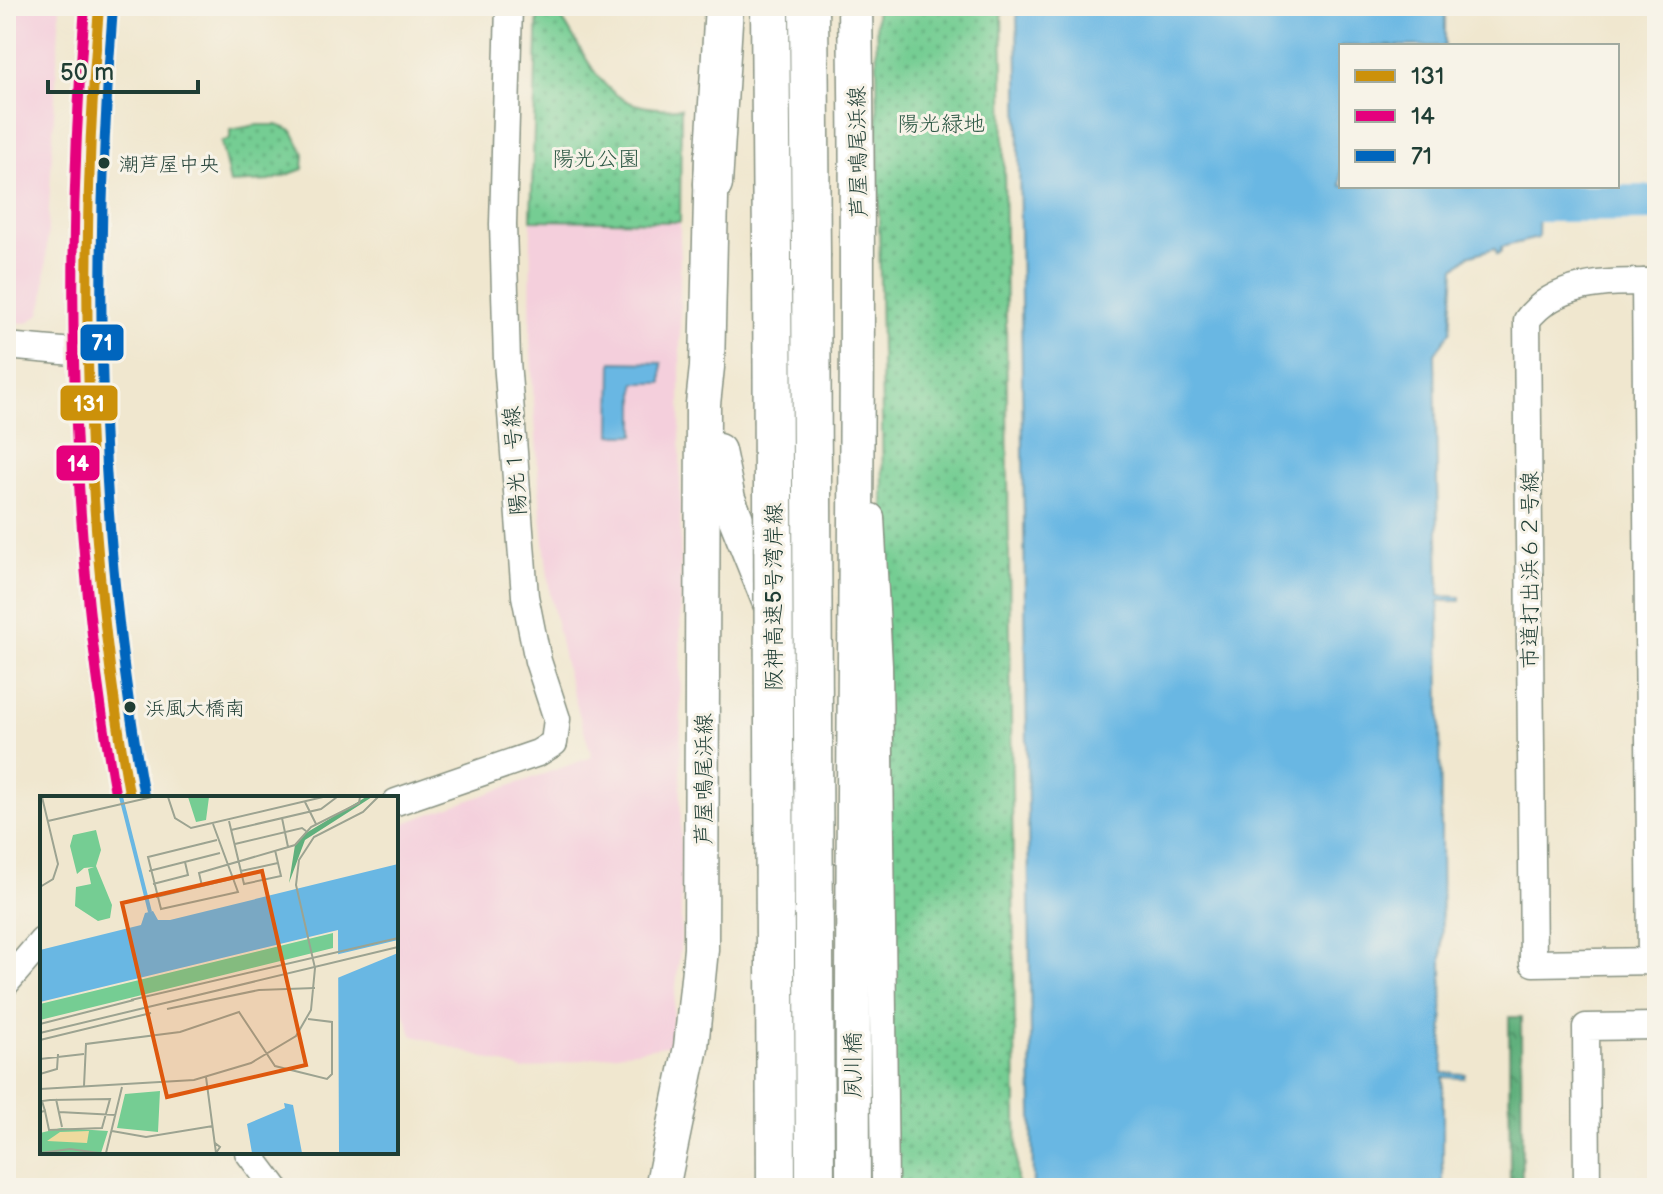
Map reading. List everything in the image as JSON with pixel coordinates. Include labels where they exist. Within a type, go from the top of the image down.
[{"type":"highway","points":[[713,184],[724,6]]},
{"type":"highway","name":"阪神高速5号湾岸線","points":[[770,6],[776,1188]]},
{"type":"highway","name":"阪神高速5号湾岸線","points":[[809,6],[815,1188]]},
{"type":"highway","points":[[766,1188],[766,1074],[774,980]]},
{"type":"main road","name":"芦屋鳴尾浜線","points":[[662,1188],[691,1047],[701,949],[703,404],[713,184],[710,6]]},
{"type":"main road","name":"芦屋鳴尾浜線","points":[[852,941],[860,298],[855,6]]},
{"type":"main road","name":"芦屋鳴尾浜線","points":[[707,367],[715,437],[728,499],[841,779],[852,826]]},
{"type":"main road","name":"夙川橋","points":[[852,941],[853,1188]]},
{"type":"street","points":[[99,6],[87,144],[85,353],[100,578],[121,751],[130,796]]},
{"type":"street","name":"陽光１号線","points":[[398,801],[538,753],[554,743],[557,719],[538,661],[525,596],[507,361],[503,224],[509,6]]},
{"type":"street","name":"市道打出浜６２号線","points":[[1651,282],[1594,282],[1540,302],[1527,320],[1533,963],[1654,961]]},
{"type":"street","points":[[1651,282],[1654,961]]},
{"type":"street","points":[[860,298],[879,666],[885,1188]]},
{"type":"street","points":[[6,346],[85,353]]},
{"type":"street","points":[[6,983],[40,943]]},
{"type":"street","points":[[1587,1188],[1586,1027],[1657,1026]]},
{"type":"street","points":[[250,1154],[275,1188]]},
{"type":"shaded area","points":[[6,6],[60,6],[44,299],[40,314],[27,323],[6,322]]},
{"type":"shaded area","points":[[531,220],[680,222],[681,938],[670,1045],[523,1070],[412,1035],[398,994],[398,825],[592,757],[567,673],[550,594],[541,516],[530,339]]},
{"type":"green space","name":"陽光公園","points":[[538,6],[553,9],[595,72],[616,94],[642,106],[681,108],[680,222],[531,220]]},
{"type":"green space","name":"陽光緑地","points":[[876,6],[1002,6],[1017,1188],[893,1188]]},
{"type":"green space","points":[[277,125],[293,131],[304,154],[303,169],[270,181],[230,183],[221,142],[230,139],[230,130]]},
{"type":"green space","points":[[1509,1017],[1521,1017],[1522,1188],[1510,1188]]},
{"type":"water","points":[[1017,6],[1445,6],[1445,44],[1339,44],[1339,188],[1539,188],[1538,238],[1501,247],[1501,252],[1497,254],[1495,248],[1468,256],[1455,268],[1451,331],[1435,353],[1439,596],[1460,597],[1460,601],[1439,601],[1443,1073],[1465,1074],[1464,1078],[1443,1077],[1443,1188],[1033,1188]]},
{"type":"water","points":[[612,362],[662,363],[662,383],[635,383],[635,435],[611,435]]},
{"type":"waterway","points":[[1539,204],[1657,203]]},
{"type":"transit line","name":"14","points":[[85,6],[74,204],[75,403],[88,601],[116,796]]},
{"type":"transit line","name":"131","points":[[99,6],[88,204],[89,403],[102,601],[130,796]]},
{"type":"transit line","name":"71","points":[[113,7],[102,205],[103,402],[116,600],[144,796]]},
{"type":"place","name":"潮芦屋中央","points":[[104,163]]},
{"type":"place","name":"浜風大橋南","points":[[130,707]]}]
